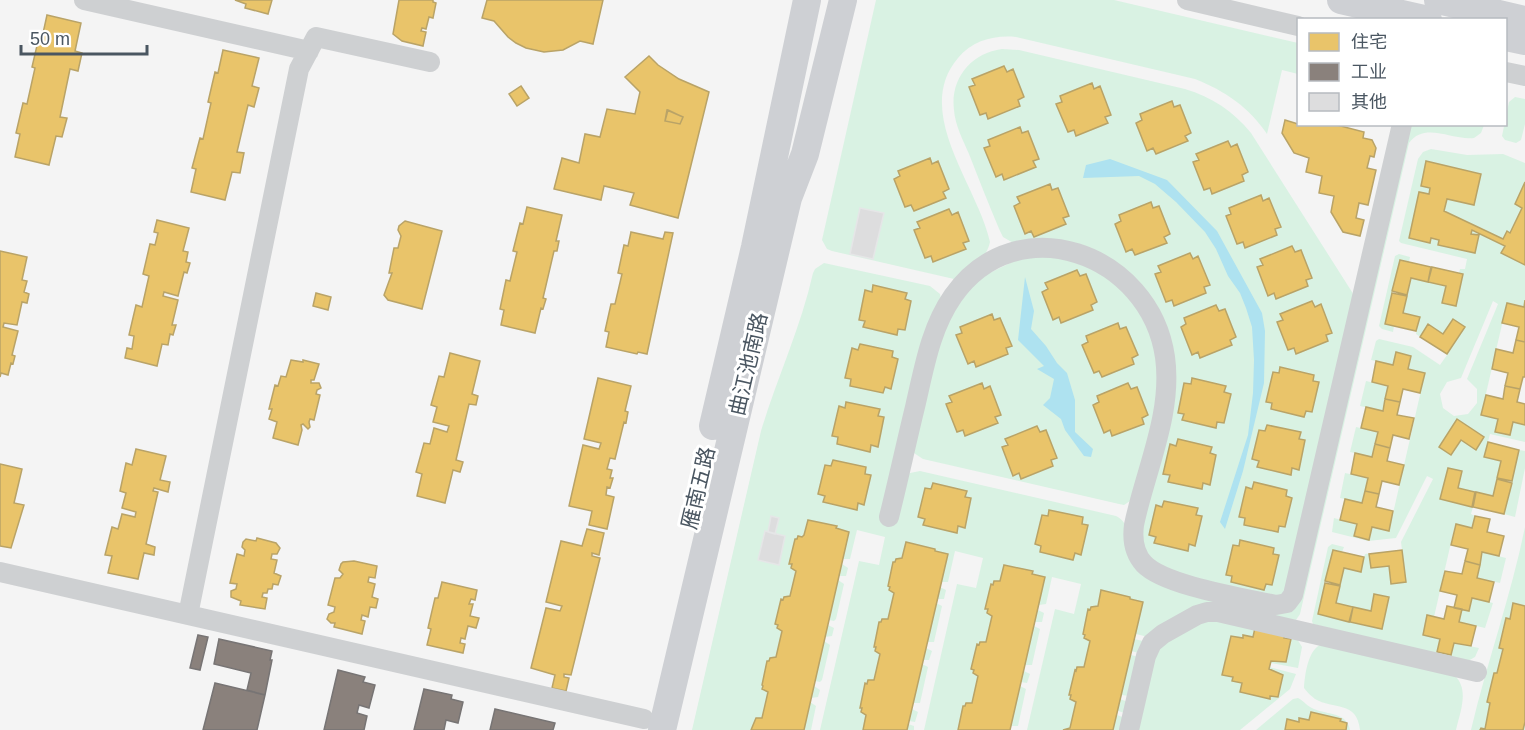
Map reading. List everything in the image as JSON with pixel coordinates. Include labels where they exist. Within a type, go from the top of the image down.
[{"type":"main road","name":"雁南五路","points":[[649,726],[807,0]]},
{"type":"main road","name":"曲江池南路","points":[[649,726],[788,198],[805,153],[843,0]]},
{"type":"main road","points":[[1438,0],[1525,20]]},
{"type":"main road","points":[[1353,8],[1416,18]]},
{"type":"main road","points":[[1507,37],[1525,41]]},
{"type":"street","points":[[84,0],[309,51]]},
{"type":"street","points":[[1187,0],[1297,26]]},
{"type":"street","points":[[188,615],[299,69],[316,38],[430,62]]},
{"type":"street","points":[[1507,72],[1525,76]]},
{"type":"street","points":[[889,517],[929,347],[940,318],[953,296],[976,271],[1003,256],[1033,248],[1067,250],[1099,261],[1126,281],[1146,305],[1161,339],[1165,358],[1166,389],[1160,423],[1134,525],[1133,543],[1138,557],[1151,570],[1174,581],[1276,605],[1287,603],[1293,595],[1402,126]]},
{"type":"street","points":[[0,572],[649,726]]},
{"type":"street","points":[[1129,730],[1146,656],[1152,643],[1163,634],[1208,612],[1218,612],[1477,672]]},
{"type":"green space","points":[[876,0],[1114,0],[1297,43],[1297,74],[1282,70],[1267,134],[1236,101],[1195,79],[1016,37],[992,38],[977,43],[958,58],[946,79],[942,102],[945,125],[952,149],[983,220],[990,242],[985,254],[966,274],[954,279],[832,251],[827,249],[822,240]]},
{"type":"green space","points":[[1002,49],[1019,50],[1185,89],[1221,106],[1251,133],[1352,292],[1354,297],[1284,598],[1190,579],[1156,566],[1139,539],[1171,399],[1133,279],[1015,244],[1003,237],[1000,231],[958,127],[954,99],[955,88],[965,69],[981,56]]},
{"type":"green space","points":[[1515,97],[1525,99],[1525,124],[1521,140],[1516,143],[1505,140],[1502,136],[1504,126],[1507,126],[1509,102]]},
{"type":"green space","points":[[1408,126],[1484,126],[1481,133],[1474,138],[1423,133],[1409,143],[1300,614],[1296,620],[1216,605],[1148,637],[1136,634],[1134,639],[1143,641],[1139,653],[1131,651],[1131,655],[1139,657],[1129,696],[1122,695],[1120,699],[1128,702],[1125,713],[1118,711],[1117,715],[1125,718],[1123,730],[1027,730],[1055,609],[1074,614],[1081,584],[1052,577],[1046,604],[1039,605],[1038,610],[1044,613],[1042,622],[1035,622],[1034,626],[1040,629],[1032,665],[1025,665],[1024,671],[1030,674],[1027,683],[1021,682],[1020,686],[1026,689],[1018,726],[1011,726],[1010,730],[924,730],[957,584],[976,588],[983,558],[955,551],[948,582],[941,582],[940,587],[946,590],[944,599],[937,599],[936,603],[942,606],[934,642],[927,642],[926,648],[932,651],[929,660],[923,660],[922,664],[928,667],[920,703],[913,703],[912,709],[918,712],[915,722],[909,721],[908,724],[914,726],[914,730],[820,730],[859,561],[879,565],[885,537],[857,530],[850,559],[843,559],[842,564],[848,568],[846,576],[839,576],[838,580],[844,584],[836,619],[829,620],[828,625],[834,628],[832,636],[825,637],[824,641],[830,645],[822,680],[815,681],[814,686],[820,690],[818,697],[811,698],[810,702],[816,706],[811,730],[692,730],[761,431],[802,313],[813,273],[824,263],[930,286],[940,294],[941,300],[906,476],[920,471],[1116,516],[1121,519],[1127,529],[1133,560],[1283,611]]},
{"type":"green space","points":[[1431,149],[1467,155],[1503,154],[1525,163],[1524,307],[1507,303],[1481,415],[1498,419],[1496,432],[1510,435],[1513,422],[1525,425],[1525,442],[1490,434],[1484,457],[1501,461],[1493,496],[1458,488],[1462,471],[1448,468],[1441,499],[1473,507],[1471,514],[1475,516],[1472,528],[1455,525],[1434,617],[1427,615],[1423,635],[1440,639],[1437,652],[1451,655],[1454,643],[1479,648],[1475,657],[1466,662],[1313,624],[1312,621],[1328,547],[1332,544],[1344,547],[1342,552],[1333,550],[1318,614],[1382,629],[1389,597],[1375,594],[1371,611],[1336,603],[1344,568],[1360,572],[1365,554],[1402,550],[1401,542],[1433,479],[1427,476],[1396,538],[1368,541],[1332,532],[1334,518],[1357,524],[1354,536],[1368,540],[1372,527],[1389,531],[1425,373],[1408,369],[1410,356],[1396,353],[1393,365],[1371,360],[1376,341],[1379,339],[1413,347],[1440,365],[1447,355],[1416,334],[1419,317],[1403,313],[1411,278],[1446,286],[1442,302],[1456,306],[1463,275],[1459,273],[1460,269],[1465,269],[1467,259],[1399,241],[1418,159],[1423,152]],"holes":[[[1493,301],[1498,304],[1467,379],[1477,389],[1477,403],[1468,414],[1454,416],[1443,408],[1440,394],[1447,382],[1461,378]],[[1457,419],[1484,437],[1476,450],[1461,440],[1451,455],[1439,447]],[[1402,550],[1406,582],[1391,584],[1389,566],[1371,568],[1370,554]]]},
{"type":"green space","points":[[1399,254],[1410,257],[1409,262],[1400,260],[1385,324],[1394,326],[1393,332],[1379,326],[1395,256]]},
{"type":"green space","points":[[1027,255],[1077,258],[1130,294],[1157,347],[1158,403],[1133,499],[1124,505],[923,459],[914,453],[912,448],[943,327],[977,279]]},
{"type":"green space","points":[[1366,381],[1388,386],[1383,411],[1360,406]]},
{"type":"green space","points":[[1356,427],[1378,432],[1372,457],[1350,452]]},
{"type":"green space","points":[[1519,450],[1525,451],[1525,468],[1515,517],[1504,514]]},
{"type":"green space","points":[[1345,473],[1368,478],[1362,503],[1340,498]]},
{"type":"green space","points":[[1525,527],[1525,730],[1471,730],[1513,578]]},
{"type":"green space","points":[[1482,552],[1506,558],[1500,583],[1477,578]]},
{"type":"green space","points":[[1472,598],[1493,603],[1485,628],[1459,622],[1462,609],[1469,611]]},
{"type":"green space","points":[[1204,619],[1296,637],[1302,647],[1298,668],[1271,663],[1269,667],[1296,674],[1290,689],[1240,730],[1136,730],[1157,647]]},
{"type":"green space","points":[[1322,644],[1454,675],[1462,687],[1463,694],[1456,730],[1360,730],[1358,721],[1349,710],[1315,699],[1304,688],[1310,656]]},
{"type":"green space","points":[[1298,698],[1312,708],[1341,717],[1350,730],[1256,730],[1293,699]]},
{"type":"water","points":[[1110,159],[1167,180],[1217,231],[1262,313],[1265,331],[1264,383],[1243,471],[1225,529],[1220,522],[1248,435],[1253,393],[1252,327],[1240,293],[1228,276],[1216,249],[1205,232],[1176,202],[1155,184],[1139,176],[1083,178],[1086,165]]},
{"type":"water","points":[[1025,277],[1034,311],[1031,329],[1067,373],[1075,400],[1075,432],[1093,449],[1091,457],[1084,456],[1065,430],[1061,419],[1043,405],[1050,398],[1054,379],[1037,369],[1044,366],[1018,340]]},
{"type":"building: 住宅","points":[[235,0],[272,0],[268,14],[245,8],[246,4]]},
{"type":"building: 住宅","points":[[399,0],[433,0],[436,3],[433,18],[429,17],[426,29],[422,28],[421,31],[426,32],[423,46],[402,41],[393,34]]},
{"type":"building: 住宅","points":[[487,0],[603,0],[593,44],[580,41],[563,50],[544,52],[516,43],[494,21],[482,18]]},
{"type":"building: 住宅","points":[[47,15],[81,23],[75,51],[82,53],[78,71],[70,69],[60,117],[67,118],[62,137],[56,136],[49,165],[15,157],[20,134],[16,133],[23,103],[27,104],[35,68],[32,67]]},
{"type":"building: 住宅","points":[[223,50],[259,58],[252,86],[259,88],[254,107],[248,105],[237,152],[244,153],[240,173],[232,172],[225,200],[191,192],[196,169],[192,168],[200,138],[203,139],[211,103],[208,102]]},
{"type":"building: 住宅","points":[[649,56],[679,79],[709,92],[678,218],[630,205],[634,193],[604,186],[601,200],[554,189],[562,158],[579,163],[585,134],[600,137],[607,109],[635,114],[640,92],[625,77]],"holes":[[[667,110],[683,117],[680,124],[665,121]]]},
{"type":"building: 住宅","points":[[1004,66],[1007,72],[1013,69],[1024,97],[1018,100],[1020,106],[988,119],[986,113],[980,115],[969,87],[975,85],[972,79]]},
{"type":"building: 住宅","points":[[1092,83],[1094,89],[1100,86],[1111,115],[1105,117],[1108,123],[1076,136],[1074,130],[1068,132],[1056,104],[1062,102],[1060,96]]},
{"type":"building: 住宅","points":[[521,86],[529,98],[517,106],[509,94]]},
{"type":"building: 住宅","points":[[1172,101],[1174,107],[1180,105],[1191,133],[1185,136],[1188,141],[1156,154],[1153,148],[1147,151],[1136,123],[1142,120],[1140,114]]},
{"type":"building: 住宅","points":[[668,110],[683,117],[680,124],[665,121]]},
{"type":"building: 住宅","points":[[1285,120],[1297,124],[1297,126],[1341,126],[1364,132],[1363,138],[1372,140],[1376,148],[1374,157],[1370,156],[1367,168],[1376,170],[1368,205],[1359,203],[1356,218],[1364,220],[1360,236],[1343,232],[1331,212],[1334,196],[1319,193],[1322,176],[1306,172],[1309,158],[1294,153],[1282,133]]},
{"type":"building: 住宅","points":[[1020,127],[1022,133],[1028,131],[1039,159],[1033,161],[1036,167],[1004,180],[1002,174],[996,177],[984,148],[990,146],[988,140]]},
{"type":"building: 住宅","points":[[1228,141],[1231,147],[1237,144],[1248,172],[1242,175],[1244,181],[1212,194],[1210,188],[1204,190],[1193,162],[1199,160],[1196,154]]},
{"type":"building: 住宅","points":[[930,158],[932,164],[938,161],[949,189],[943,192],[946,198],[914,211],[911,205],[905,207],[894,179],[900,176],[898,171]]},
{"type":"building: 住宅","points":[[1426,161],[1481,174],[1474,205],[1447,199],[1444,211],[1503,239],[1507,231],[1510,233],[1522,208],[1515,204],[1525,182],[1525,265],[1501,253],[1505,246],[1472,230],[1471,234],[1479,235],[1475,253],[1438,245],[1439,240],[1431,238],[1430,243],[1409,238],[1419,192],[1429,194],[1430,188],[1421,186]]},
{"type":"building: 住宅","points":[[1050,184],[1052,190],[1058,188],[1069,216],[1063,218],[1066,224],[1034,237],[1031,231],[1025,234],[1014,206],[1020,203],[1017,197]]},
{"type":"building: 住宅","points":[[1261,195],[1263,201],[1269,198],[1281,227],[1275,229],[1277,235],[1245,248],[1243,242],[1237,244],[1226,216],[1231,214],[1229,208]]},
{"type":"building: 住宅","points":[[1151,202],[1153,208],[1159,206],[1170,234],[1164,237],[1167,243],[1135,255],[1132,249],[1126,252],[1115,224],[1121,221],[1119,215]]},
{"type":"building: 住宅","points":[[527,207],[562,215],[556,241],[559,241],[557,251],[554,251],[543,298],[546,299],[543,309],[541,308],[535,333],[501,325],[504,310],[500,309],[506,280],[510,281],[517,252],[513,251],[520,223],[523,224]]},
{"type":"building: 住宅","points":[[949,209],[952,215],[958,212],[969,241],[963,243],[966,249],[933,262],[931,256],[925,258],[914,230],[920,228],[917,222]]},
{"type":"building: 住宅","points":[[157,220],[189,228],[183,251],[188,252],[186,262],[190,263],[187,273],[184,272],[178,296],[164,292],[163,296],[178,300],[172,325],[176,325],[173,335],[170,334],[168,345],[162,344],[157,366],[125,358],[127,348],[132,349],[134,336],[129,335],[136,305],[142,307],[149,276],[143,274],[150,244],[155,245],[158,233],[154,232]]},
{"type":"building: 住宅","points":[[405,221],[442,231],[422,309],[388,300],[384,295],[392,273],[389,273],[394,248],[398,248],[401,236],[399,226]]},
{"type":"building: 住宅","points":[[631,232],[663,239],[665,232],[673,233],[647,354],[606,347],[609,332],[605,331],[611,304],[615,304],[622,274],[618,273],[624,245],[628,246]]},
{"type":"building: 住宅","points":[[1292,246],[1295,252],[1301,250],[1312,278],[1306,280],[1308,286],[1276,299],[1274,293],[1268,296],[1257,267],[1263,265],[1260,259]]},
{"type":"building: 住宅","points":[[0,251],[27,257],[22,280],[27,281],[24,292],[29,294],[27,303],[22,302],[17,325],[4,323],[3,327],[18,331],[12,355],[15,356],[13,364],[11,363],[8,375],[1,373],[0,377]]},
{"type":"building: 住宅","points":[[1190,253],[1193,259],[1198,256],[1210,285],[1204,287],[1206,293],[1174,306],[1172,300],[1166,302],[1155,274],[1161,272],[1158,266]]},
{"type":"building: 住宅","points":[[1400,260],[1431,267],[1428,282],[1411,278],[1407,295],[1392,291]]},
{"type":"building: 住宅","points":[[1432,267],[1463,274],[1456,306],[1442,303],[1446,286],[1428,282]]},
{"type":"building: 住宅","points":[[1077,270],[1080,276],[1086,274],[1097,302],[1091,305],[1093,310],[1061,323],[1059,317],[1053,320],[1042,292],[1048,289],[1045,283]]},
{"type":"building: 住宅","points":[[873,285],[907,293],[905,299],[911,301],[905,330],[898,329],[897,335],[863,327],[865,321],[859,320],[865,290],[872,292]]},
{"type":"building: 住宅","points":[[316,293],[331,297],[328,310],[313,306]]},
{"type":"building: 住宅","points":[[1392,293],[1407,296],[1403,313],[1420,317],[1416,331],[1385,324]]},
{"type":"building: 住宅","points":[[1525,300],[1525,342],[1516,340],[1519,327],[1502,323],[1507,303],[1524,307]]},
{"type":"building: 住宅","points":[[1312,301],[1315,307],[1321,304],[1332,333],[1326,335],[1328,341],[1296,354],[1294,348],[1288,350],[1277,322],[1283,320],[1280,314]]},
{"type":"building: 住宅","points":[[1216,305],[1219,311],[1225,309],[1236,337],[1230,340],[1232,345],[1200,358],[1198,352],[1192,355],[1181,327],[1186,324],[1184,318]]},
{"type":"building: 住宅","points":[[992,314],[994,320],[1000,318],[1012,346],[1006,348],[1008,354],[976,367],[974,361],[968,364],[956,335],[962,333],[960,327]]},
{"type":"building: 住宅","points":[[1453,319],[1465,327],[1447,354],[1420,337],[1428,324],[1443,334]]},
{"type":"building: 住宅","points":[[1118,323],[1120,329],[1126,327],[1138,355],[1132,358],[1134,364],[1102,377],[1099,371],[1094,373],[1082,345],[1088,342],[1086,336]]},
{"type":"building: 住宅","points":[[1516,340],[1525,342],[1525,377],[1523,377],[1520,389],[1505,386],[1508,373],[1492,369],[1496,349],[1513,353]]},
{"type":"building: 住宅","points":[[860,344],[893,351],[892,357],[898,359],[891,389],[885,387],[883,393],[850,386],[851,379],[845,378],[852,348],[858,350]]},
{"type":"building: 住宅","points":[[1396,352],[1411,356],[1408,369],[1425,373],[1420,393],[1403,389],[1400,402],[1385,399],[1388,386],[1372,382],[1376,361],[1393,365]]},
{"type":"building: 住宅","points":[[450,353],[480,361],[472,394],[478,396],[476,405],[469,404],[456,460],[463,462],[460,472],[453,470],[445,503],[417,496],[422,474],[416,472],[424,443],[430,444],[434,428],[447,432],[449,426],[433,422],[437,407],[431,405],[439,376],[444,377]]},
{"type":"building: 住宅","points":[[291,360],[319,364],[311,383],[319,383],[321,388],[316,394],[320,395],[314,420],[310,419],[308,429],[303,424],[301,425],[298,445],[273,438],[277,422],[269,419],[275,385],[278,386],[281,376],[286,377]]},
{"type":"building: 住宅","points":[[1280,367],[1314,375],[1313,381],[1319,382],[1312,412],[1306,411],[1304,417],[1271,409],[1272,403],[1266,402],[1273,372],[1279,373]]},
{"type":"building: 住宅","points":[[598,378],[631,386],[625,411],[628,412],[626,423],[624,422],[615,459],[610,458],[607,469],[612,470],[610,478],[613,478],[610,488],[607,487],[606,495],[614,497],[607,529],[589,525],[592,511],[569,506],[583,445],[599,449],[601,443],[584,439]]},
{"type":"building: 住宅","points":[[1192,378],[1226,386],[1224,392],[1231,394],[1224,423],[1217,422],[1216,428],[1182,420],[1184,414],[1178,413],[1184,383],[1191,384]]},
{"type":"building: 住宅","points":[[982,383],[984,389],[990,386],[1001,415],[995,417],[998,423],[965,436],[963,430],[957,432],[946,404],[952,402],[949,396]]},
{"type":"building: 住宅","points":[[1128,383],[1131,389],[1137,387],[1148,415],[1142,418],[1144,424],[1112,436],[1110,430],[1104,433],[1093,405],[1099,402],[1097,396]]},
{"type":"building: 住宅","points":[[1505,386],[1520,389],[1517,402],[1525,404],[1525,425],[1513,422],[1510,435],[1495,432],[1498,419],[1481,415],[1486,395],[1503,399]]},
{"type":"building: 住宅","points":[[1385,399],[1400,402],[1397,415],[1414,418],[1409,439],[1393,435],[1390,448],[1375,444],[1378,432],[1361,428],[1366,407],[1383,411]]},
{"type":"building: 住宅","points":[[846,402],[880,409],[878,416],[884,417],[878,447],[871,445],[870,452],[837,444],[838,437],[832,436],[839,406],[845,408]]},
{"type":"building: 住宅","points":[[1457,419],[1484,437],[1476,450],[1461,440],[1451,455],[1439,447]]},
{"type":"building: 住宅","points":[[1267,425],[1301,432],[1299,439],[1305,440],[1299,470],[1292,468],[1291,475],[1257,467],[1259,461],[1252,459],[1259,430],[1265,431]]},
{"type":"building: 住宅","points":[[1037,426],[1040,432],[1046,430],[1057,458],[1051,460],[1053,466],[1021,479],[1019,473],[1013,476],[1002,447],[1008,445],[1005,439]]},
{"type":"building: 住宅","points":[[1178,439],[1212,447],[1210,453],[1216,455],[1210,485],[1203,483],[1202,489],[1168,482],[1170,475],[1163,474],[1170,444],[1176,446]]},
{"type":"building: 住宅","points":[[1488,442],[1519,450],[1512,481],[1497,478],[1501,461],[1484,457]]},
{"type":"building: 住宅","points":[[1375,444],[1390,448],[1387,461],[1404,465],[1399,485],[1382,481],[1379,494],[1365,491],[1368,478],[1351,474],[1355,453],[1372,457]]},
{"type":"building: 住宅","points":[[136,449],[166,456],[160,480],[170,482],[168,492],[154,488],[153,491],[158,492],[146,544],[155,547],[154,555],[144,553],[138,579],[108,573],[112,556],[105,555],[112,527],[118,529],[122,514],[135,517],[136,512],[122,508],[126,493],[120,491],[126,463],[132,465]]},
{"type":"building: 住宅","points":[[833,460],[866,467],[865,474],[871,475],[864,505],[858,503],[857,510],[823,502],[825,496],[818,494],[825,465],[831,466]]},
{"type":"building: 住宅","points":[[0,464],[22,469],[14,503],[24,505],[11,548],[0,546]]},
{"type":"building: 住宅","points":[[1448,468],[1462,471],[1458,488],[1475,492],[1472,507],[1440,499]]},
{"type":"building: 住宅","points":[[1497,479],[1512,483],[1504,514],[1473,507],[1476,492],[1493,496]]},
{"type":"building: 住宅","points":[[1254,482],[1287,490],[1286,496],[1292,498],[1285,527],[1279,526],[1278,532],[1244,525],[1245,518],[1239,517],[1246,487],[1252,489]]},
{"type":"building: 住宅","points":[[933,483],[967,491],[965,497],[971,498],[965,528],[958,526],[957,533],[923,525],[925,519],[918,517],[925,488],[931,489]]},
{"type":"building: 住宅","points":[[1365,491],[1379,494],[1376,507],[1393,511],[1389,531],[1372,527],[1369,540],[1354,536],[1357,524],[1340,520],[1345,499],[1362,503]]},
{"type":"building: 住宅","points":[[1164,501],[1198,508],[1196,515],[1202,516],[1195,546],[1189,544],[1188,551],[1154,543],[1156,537],[1149,535],[1156,505],[1162,507]]},
{"type":"building: 住宅","points":[[1049,510],[1083,517],[1082,524],[1088,525],[1081,555],[1075,553],[1073,560],[1040,552],[1041,546],[1035,544],[1042,515],[1048,516]]},
{"type":"building: 住宅","points":[[1475,516],[1490,519],[1487,532],[1504,536],[1499,556],[1482,552],[1480,565],[1465,561],[1468,549],[1451,545],[1456,524],[1472,528]]},
{"type":"building: 住宅","points":[[808,520],[837,526],[836,528],[849,532],[804,730],[751,730],[756,718],[762,718],[768,692],[762,689],[767,661],[776,657],[782,631],[775,624],[781,599],[790,596],[796,571],[791,568],[792,564],[789,564],[795,539],[804,535]]},
{"type":"building: 住宅","points":[[587,529],[604,533],[599,555],[592,553],[592,556],[600,558],[571,675],[564,674],[564,677],[569,678],[566,691],[552,688],[555,675],[531,668],[546,608],[560,611],[562,606],[546,602],[561,541],[582,546]]},
{"type":"building: 住宅","points":[[257,538],[276,543],[280,548],[277,554],[272,554],[271,559],[277,560],[274,573],[281,576],[278,585],[273,584],[272,589],[263,593],[262,597],[267,598],[265,609],[240,605],[241,601],[231,597],[231,591],[236,589],[237,584],[230,583],[237,554],[244,556],[245,550],[242,547],[246,539],[256,541]]},
{"type":"building: 住宅","points":[[1240,540],[1274,548],[1273,554],[1279,555],[1272,585],[1266,584],[1264,590],[1231,582],[1232,576],[1226,575],[1233,545],[1239,546]]},
{"type":"building: 住宅","points":[[906,542],[948,554],[907,730],[863,730],[866,715],[861,712],[862,708],[860,708],[865,683],[867,684],[868,680],[874,680],[880,654],[875,651],[876,647],[874,647],[879,622],[882,619],[888,619],[894,593],[889,590],[888,586],[893,562],[902,558]]},
{"type":"building: 住宅","points":[[1333,550],[1364,557],[1361,572],[1344,568],[1340,585],[1325,581]]},
{"type":"building: 住宅","points":[[1402,550],[1406,582],[1391,584],[1389,566],[1371,568],[1369,554]]},
{"type":"building: 住宅","points":[[354,561],[377,566],[375,578],[369,577],[368,582],[375,584],[372,597],[378,599],[376,608],[370,607],[368,617],[362,615],[361,620],[365,621],[362,634],[334,627],[335,623],[327,619],[329,614],[334,612],[335,607],[328,605],[335,578],[340,578],[343,574],[339,570],[341,564]]},
{"type":"building: 住宅","points":[[1465,561],[1480,565],[1477,578],[1494,582],[1489,602],[1472,598],[1469,611],[1454,608],[1457,595],[1440,591],[1445,571],[1462,574]]},
{"type":"building: 住宅","points":[[1004,565],[1033,571],[1032,574],[1045,577],[1010,730],[958,730],[963,706],[966,703],[972,703],[978,676],[971,669],[977,644],[986,642],[992,616],[987,613],[988,609],[985,609],[991,584],[993,585],[994,581],[1000,581]]},
{"type":"building: 住宅","points":[[442,582],[477,590],[475,600],[471,599],[469,604],[473,604],[470,616],[479,618],[476,628],[468,626],[465,639],[461,638],[460,643],[465,644],[463,653],[427,645],[431,629],[428,628],[435,598],[438,598]]},
{"type":"building: 住宅","points":[[1325,583],[1340,586],[1336,603],[1353,607],[1349,622],[1318,614]]},
{"type":"building: 住宅","points":[[1101,590],[1143,602],[1113,730],[1063,730],[1070,728],[1076,702],[1070,699],[1071,695],[1069,695],[1075,670],[1077,667],[1084,667],[1090,641],[1084,638],[1083,634],[1088,609],[1098,606]]},
{"type":"building: 住宅","points":[[1374,594],[1389,597],[1382,629],[1350,622],[1353,607],[1371,611]]},
{"type":"building: 住宅","points":[[1513,603],[1525,606],[1525,722],[1523,730],[1480,730],[1485,729],[1490,703],[1487,702],[1503,649],[1499,648],[1506,618],[1510,619]]},
{"type":"building: 住宅","points":[[1447,606],[1462,609],[1459,622],[1476,626],[1471,646],[1454,643],[1451,655],[1437,652],[1440,639],[1423,635],[1427,615],[1444,619]]},
{"type":"building: 住宅","points":[[1255,628],[1285,635],[1284,638],[1291,639],[1286,662],[1271,661],[1269,669],[1283,675],[1278,697],[1270,696],[1270,699],[1240,692],[1242,683],[1232,681],[1233,677],[1222,675],[1231,636],[1253,637]]},
{"type":"building: 住宅","points":[[1311,712],[1341,719],[1340,721],[1347,723],[1346,730],[1285,730],[1287,719],[1299,722],[1299,718],[1309,720]]},
{"type":"building: 工业","points":[[198,635],[208,637],[200,670],[190,668]]},
{"type":"building: 工业","points":[[219,639],[272,651],[265,695],[247,690],[251,673],[214,664]]},
{"type":"building: 工业","points":[[338,670],[365,677],[363,682],[375,685],[369,708],[359,705],[357,713],[367,716],[364,730],[324,730]]},
{"type":"building: 工业","points":[[215,683],[265,695],[257,730],[203,730]]},
{"type":"building: 工业","points":[[424,689],[452,695],[451,699],[463,702],[458,723],[446,720],[444,730],[414,730]]},
{"type":"building: 工业","points":[[495,709],[555,723],[553,730],[490,730]]},
{"type":"building: 其他","points":[[860,208],[884,213],[873,259],[850,254]]},
{"type":"building: 其他","points":[[771,516],[779,518],[775,534],[768,532]]},
{"type":"building: 其他","points":[[765,531],[785,536],[779,565],[758,560]]}]
